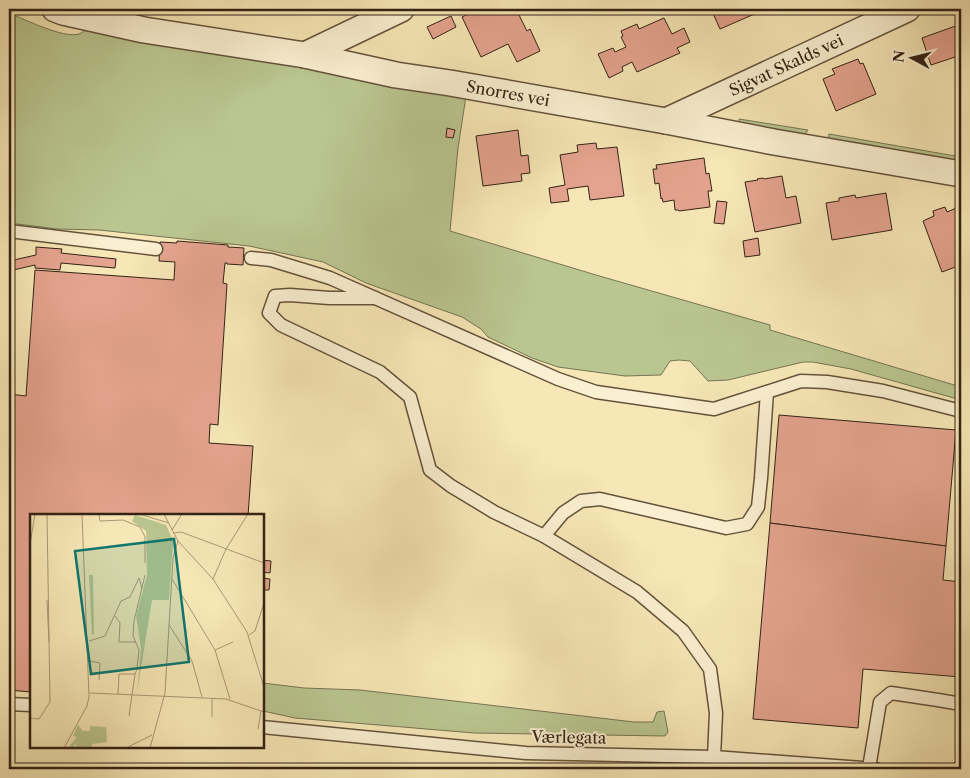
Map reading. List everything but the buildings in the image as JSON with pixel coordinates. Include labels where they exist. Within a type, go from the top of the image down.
[{"type":"street","name":"Snorres vei","points":[[55,9],[144,30],[305,56],[396,75],[450,82],[774,142],[961,174]]},
{"type":"street","points":[[305,56],[401,9]]},
{"type":"street","name":"Sigvat Skalds vei","points":[[666,121],[907,9]]},
{"type":"lane","points":[[9,231],[156,249]]},
{"type":"lane","points":[[251,258],[271,260],[330,278],[558,378],[596,392],[714,409],[801,381],[828,382],[883,391],[961,411]]},
{"type":"lane","points":[[375,298],[275,296],[269,313],[281,325],[380,372],[410,397],[430,470],[450,486],[494,512],[544,536],[637,592],[683,631],[710,669],[716,713],[714,757]]},
{"type":"lane","points":[[544,536],[563,513],[580,501],[600,499],[726,528],[747,524],[758,507],[767,392]]},
{"type":"lane","points":[[872,769],[880,702],[891,693],[961,704]]},
{"type":"lane","points":[[9,704],[30,705]]},
{"type":"lane","name":"Værlegata","points":[[264,727],[526,753],[714,757],[872,769]]},
{"type":"green space","points":[[9,13],[44,28],[64,34],[79,34],[86,30],[466,96],[458,148],[450,231],[770,325],[770,330],[961,387],[961,400],[851,369],[813,362],[803,362],[728,380],[708,381],[690,361],[670,361],[661,375],[625,376],[558,367],[532,358],[488,337],[481,329],[462,317],[366,283],[323,262],[249,246],[99,230],[57,229],[9,223]]},
{"type":"green space","points":[[739,119],[808,130],[803,137],[740,125]]},
{"type":"green space","points":[[829,134],[961,157],[961,164],[828,140]]},
{"type":"green space","points":[[264,683],[304,688],[360,690],[634,722],[653,722],[657,712],[664,711],[668,732],[665,736],[474,733],[295,718],[264,711]]}]
